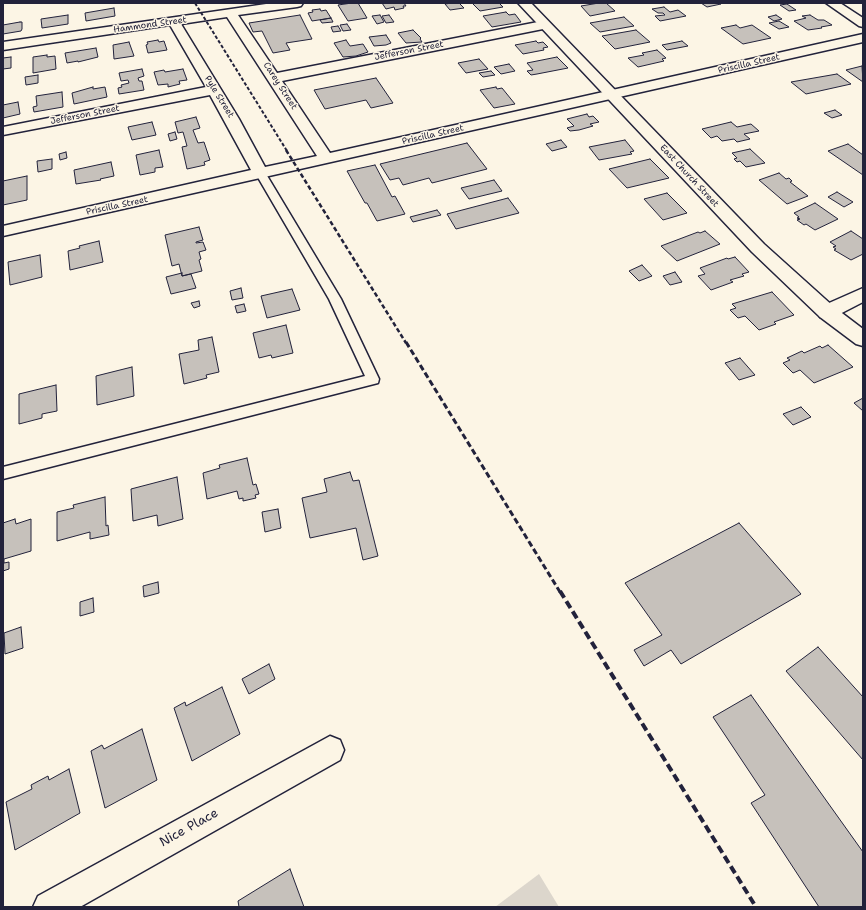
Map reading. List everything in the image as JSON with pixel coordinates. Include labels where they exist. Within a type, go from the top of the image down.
[{"type":"street","name":"Hammond Street","points":[[3,46],[297,3]]},
{"type":"street","name":"East Church Street","points":[[524,3],[543,25],[612,94],[758,248],[827,312],[863,338]]},
{"type":"street","points":[[832,3],[863,23]]},
{"type":"street","name":"Carey Street","points":[[231,13],[327,159]]},
{"type":"street","name":"Pyle Street","points":[[174,22],[213,90],[232,119],[261,174]]},
{"type":"street","name":"Jefferson Street","points":[[275,78],[543,25]]},
{"type":"street","name":"Priscilla Street","points":[[3,231],[863,38]]},
{"type":"street","name":"Jefferson Street","points":[[3,131],[213,90]]},
{"type":"street","points":[[827,312],[863,294]]},
{"type":"street","name":"Nice Place","points":[[49,907],[330,750]]},
{"type":"lane","points":[[3,473],[373,379],[335,299],[261,174]]},
{"type":"shaded area","points":[[539,874],[559,907],[495,907]]},
{"type":"building","points":[[358,3],[367,18],[348,21],[338,5]]},
{"type":"building","points":[[382,3],[404,3],[406,6],[395,10],[394,7],[386,9]]},
{"type":"building","points":[[462,3],[460,4],[464,8],[450,10],[445,4]]},
{"type":"building","points":[[472,3],[499,3],[503,7],[480,11]]},
{"type":"building","points":[[606,3],[615,11],[590,16],[581,6]]},
{"type":"building","points":[[701,3],[719,3],[721,4],[707,7]]},
{"type":"building","points":[[787,4],[796,10],[789,11],[780,5]]},
{"type":"building","points":[[664,7],[670,12],[678,10],[686,16],[660,21],[655,16],[665,15],[652,9]]},
{"type":"building","points":[[114,8],[115,16],[86,21],[85,13]]},
{"type":"building","points":[[320,9],[321,11],[326,10],[331,18],[312,21],[308,13],[313,12],[312,10]]},
{"type":"building","points":[[506,12],[509,15],[515,14],[521,22],[492,27],[483,16]]},
{"type":"building","points":[[68,15],[68,24],[42,28],[41,19]]},
{"type":"building","points":[[300,15],[312,39],[286,43],[290,50],[273,53],[262,31],[253,32],[249,23]]},
{"type":"building","points":[[380,15],[384,22],[377,24],[372,16]]},
{"type":"building","points":[[389,15],[394,22],[386,23],[382,16]]},
{"type":"building","points":[[776,15],[782,19],[774,21],[768,17]]},
{"type":"building","points":[[810,15],[818,20],[824,20],[832,25],[808,30],[794,21],[806,18],[802,16]]},
{"type":"building","points":[[624,17],[634,26],[600,32],[590,23]]},
{"type":"building","points":[[331,18],[333,22],[322,23],[320,20]]},
{"type":"building","points":[[779,21],[789,27],[779,29],[769,23]]},
{"type":"building","points":[[22,22],[21,31],[3,34],[3,25]]},
{"type":"building","points":[[347,24],[351,30],[343,31],[340,25]]},
{"type":"building","points":[[736,25],[740,28],[752,25],[771,38],[743,44],[721,28]]},
{"type":"building","points":[[338,26],[341,31],[333,32],[331,27]]},
{"type":"building","points":[[413,30],[421,38],[420,39],[422,42],[406,43],[398,33]]},
{"type":"building","points":[[636,30],[650,42],[615,49],[602,36]]},
{"type":"building","points":[[386,35],[391,43],[386,45],[374,46],[369,37]]},
{"type":"building","points":[[158,40],[159,42],[164,41],[167,50],[148,53],[146,45],[148,44],[147,42]]},
{"type":"building","points":[[346,40],[350,46],[363,44],[368,52],[356,56],[343,57],[334,43]]},
{"type":"building","points":[[536,41],[538,43],[543,42],[548,47],[543,48],[544,50],[523,54],[515,45]]},
{"type":"building","points":[[682,41],[688,46],[667,50],[662,45]]},
{"type":"building","points":[[129,42],[134,56],[114,59],[113,45]]},
{"type":"building","points":[[96,48],[98,57],[67,63],[65,53]]},
{"type":"building","points":[[657,50],[666,58],[662,59],[664,61],[638,67],[628,58],[644,55],[642,53]]},
{"type":"building","points":[[47,55],[47,57],[55,56],[56,69],[33,73],[33,57]]},
{"type":"building","points":[[11,57],[11,68],[3,69],[3,58]]},
{"type":"building","points":[[557,57],[568,68],[531,75],[527,71],[533,70],[527,63]]},
{"type":"building","points":[[479,59],[488,69],[466,73],[458,63]]},
{"type":"building","points":[[509,64],[515,71],[501,74],[494,67]]},
{"type":"building","points":[[862,66],[863,82],[846,70]]},
{"type":"building","points":[[142,69],[144,76],[138,78],[139,81],[142,81],[144,90],[119,94],[118,88],[122,87],[121,85],[129,83],[128,80],[121,81],[119,73]]},
{"type":"building","points":[[183,69],[187,80],[179,81],[180,84],[168,87],[168,84],[158,85],[154,72]]},
{"type":"building","points":[[491,71],[495,75],[483,77],[479,73]]},
{"type":"building","points":[[837,74],[851,84],[806,94],[791,82]]},
{"type":"building","points":[[38,75],[38,83],[26,85],[25,77]]},
{"type":"building","points":[[376,78],[393,103],[371,108],[366,100],[325,109],[314,90]]},
{"type":"building","points":[[93,87],[93,89],[105,87],[107,97],[74,104],[72,93]]},
{"type":"building","points":[[496,87],[497,89],[502,88],[515,104],[494,108],[480,90]]},
{"type":"building","points":[[62,92],[63,107],[34,112],[33,107],[37,106],[36,96]]},
{"type":"building","points":[[18,102],[20,114],[3,118],[3,105]]},
{"type":"building","points":[[835,110],[842,115],[832,118],[824,113]]},
{"type":"building","points":[[587,114],[589,117],[593,116],[599,122],[590,124],[593,126],[579,130],[570,131],[567,128],[574,126],[567,119]]},
{"type":"building","points":[[196,117],[200,128],[193,130],[198,143],[204,142],[210,160],[204,162],[205,165],[187,169],[182,147],[187,146],[183,132],[178,133],[175,122]]},
{"type":"building","points":[[152,122],[156,135],[132,140],[128,127]]},
{"type":"building","points":[[731,122],[737,127],[751,124],[759,131],[744,134],[750,139],[737,142],[734,139],[722,141],[717,136],[711,138],[702,129]]},
{"type":"building","points":[[175,132],[177,139],[170,141],[168,134]]},
{"type":"building","points":[[561,140],[567,147],[552,151],[546,144]]},
{"type":"building","points":[[625,140],[634,151],[630,152],[632,154],[599,160],[589,147]]},
{"type":"building","points":[[467,143],[487,169],[432,183],[429,178],[403,185],[399,178],[390,180],[380,164]]},
{"type":"building","points":[[848,144],[863,155],[863,175],[828,151]]},
{"type":"building","points":[[750,149],[765,163],[746,167],[740,161],[737,162],[734,159],[737,158],[732,153]]},
{"type":"building","points":[[159,150],[163,167],[155,168],[155,172],[140,175],[136,155]]},
{"type":"building","points":[[66,152],[67,158],[60,160],[59,154]]},
{"type":"building","points":[[52,159],[52,169],[38,172],[37,161]]},
{"type":"building","points":[[650,159],[669,178],[627,188],[609,169]]},
{"type":"building","points":[[111,162],[114,176],[100,179],[101,180],[76,184],[74,170]]},
{"type":"building","points":[[375,165],[392,197],[395,196],[405,214],[377,221],[347,171]]},
{"type":"building","points":[[779,173],[786,179],[789,178],[792,181],[790,182],[808,196],[787,204],[759,180]]},
{"type":"building","points":[[27,176],[27,200],[3,205],[3,181]]},
{"type":"building","points":[[494,180],[502,191],[469,199],[461,188]]},
{"type":"building","points":[[837,192],[853,202],[844,207],[828,197]]},
{"type":"building","points":[[667,193],[687,213],[663,220],[644,199]]},
{"type":"building","points":[[508,198],[519,213],[456,229],[447,214]]},
{"type":"building","points":[[815,203],[838,219],[815,230],[797,220],[800,219],[797,218],[799,217],[794,213]]},
{"type":"building","points":[[437,210],[441,215],[413,222],[410,217]]},
{"type":"building","points":[[199,227],[203,240],[196,243],[203,242],[206,250],[199,252],[201,259],[199,260],[202,271],[182,276],[179,264],[172,266],[165,235]]},
{"type":"building","points":[[705,231],[720,244],[677,261],[661,246],[698,232],[700,233]]},
{"type":"building","points":[[851,231],[863,239],[863,254],[851,260],[834,250],[836,249],[833,247],[836,246],[830,242]]},
{"type":"building","points":[[99,241],[103,262],[70,270],[68,251],[80,248],[79,246]]},
{"type":"building","points":[[40,255],[42,277],[10,285],[8,262]]},
{"type":"building","points":[[735,257],[749,272],[742,274],[744,276],[730,280],[733,282],[711,290],[698,276],[705,274],[700,268],[727,258]]},
{"type":"building","points":[[642,265],[652,276],[639,281],[629,271]]},
{"type":"building","points":[[675,272],[682,282],[670,285],[663,276]]},
{"type":"building","points":[[182,273],[182,276],[191,274],[196,288],[171,294],[166,277]]},
{"type":"building","points":[[241,288],[243,298],[232,300],[230,291]]},
{"type":"building","points":[[292,289],[300,310],[267,318],[261,296]]},
{"type":"building","points":[[772,292],[794,315],[774,322],[776,324],[759,330],[745,316],[738,318],[730,310],[736,308],[732,304]]},
{"type":"building","points":[[199,301],[200,306],[194,308],[191,303]]},
{"type":"building","points":[[244,304],[246,311],[237,313],[235,306]]},
{"type":"building","points":[[286,325],[293,353],[272,358],[271,355],[259,358],[253,333]]},
{"type":"building","points":[[212,337],[219,372],[206,375],[207,378],[184,384],[179,354],[199,350],[198,340]]},
{"type":"building","points":[[828,345],[853,367],[814,383],[800,370],[793,373],[783,363],[790,360],[787,358],[802,351],[804,353],[820,346],[822,348]]},
{"type":"building","points":[[740,358],[755,375],[739,380],[725,363]]},
{"type":"building","points":[[132,367],[134,396],[97,405],[96,376]]},
{"type":"building","points":[[56,385],[57,411],[42,414],[42,418],[19,424],[19,394]]},
{"type":"building","points":[[863,398],[863,411],[854,403]]},
{"type":"building","points":[[801,407],[811,417],[793,425],[783,414]]},
{"type":"building","points":[[247,458],[253,485],[256,484],[259,494],[255,495],[256,498],[243,501],[243,498],[239,499],[237,491],[207,499],[203,473],[220,468],[219,465]]},
{"type":"building","points":[[350,472],[353,481],[359,480],[378,556],[363,560],[356,528],[310,538],[302,498],[327,492],[324,479]]},
{"type":"building","points":[[177,477],[183,519],[158,526],[157,515],[133,521],[131,489]]},
{"type":"building","points":[[105,497],[106,526],[108,525],[109,535],[90,539],[90,532],[57,541],[57,512],[74,508],[73,505]]},
{"type":"building","points":[[278,509],[281,528],[265,532],[262,512]]},
{"type":"building","points":[[15,519],[16,524],[31,519],[31,551],[4,559],[4,563],[9,562],[9,569],[3,571],[3,523]]},
{"type":"building","points":[[739,523],[801,594],[681,664],[671,650],[644,666],[634,650],[662,635],[625,583]]},
{"type":"building","points":[[158,582],[159,593],[144,597],[143,586]]},
{"type":"building","points":[[93,598],[94,612],[80,616],[80,602]]},
{"type":"building","points":[[21,627],[23,648],[5,654],[4,633]]},
{"type":"building","points":[[818,647],[863,697],[863,760],[786,671]]},
{"type":"building","points":[[269,664],[275,679],[249,694],[242,679]]},
{"type":"building","points":[[222,687],[240,734],[192,761],[174,708],[185,702],[186,706]]},
{"type":"building","points":[[751,695],[863,852],[863,907],[819,907],[751,803],[765,795],[713,717]]},
{"type":"building","points":[[142,729],[157,780],[105,808],[91,751],[102,745],[104,749]]},
{"type":"building","points":[[69,769],[80,813],[15,850],[6,802],[32,789],[31,785],[48,776],[49,780]]},
{"type":"building","points":[[290,869],[304,907],[239,907],[238,901]]},
{"type":"railway","points":[[195,3],[287,151]]},
{"type":"railway","points":[[286,150],[406,343]]},
{"type":"railway","points":[[406,342],[560,592]]},
{"type":"railway","points":[[560,591],[756,907]]}]
